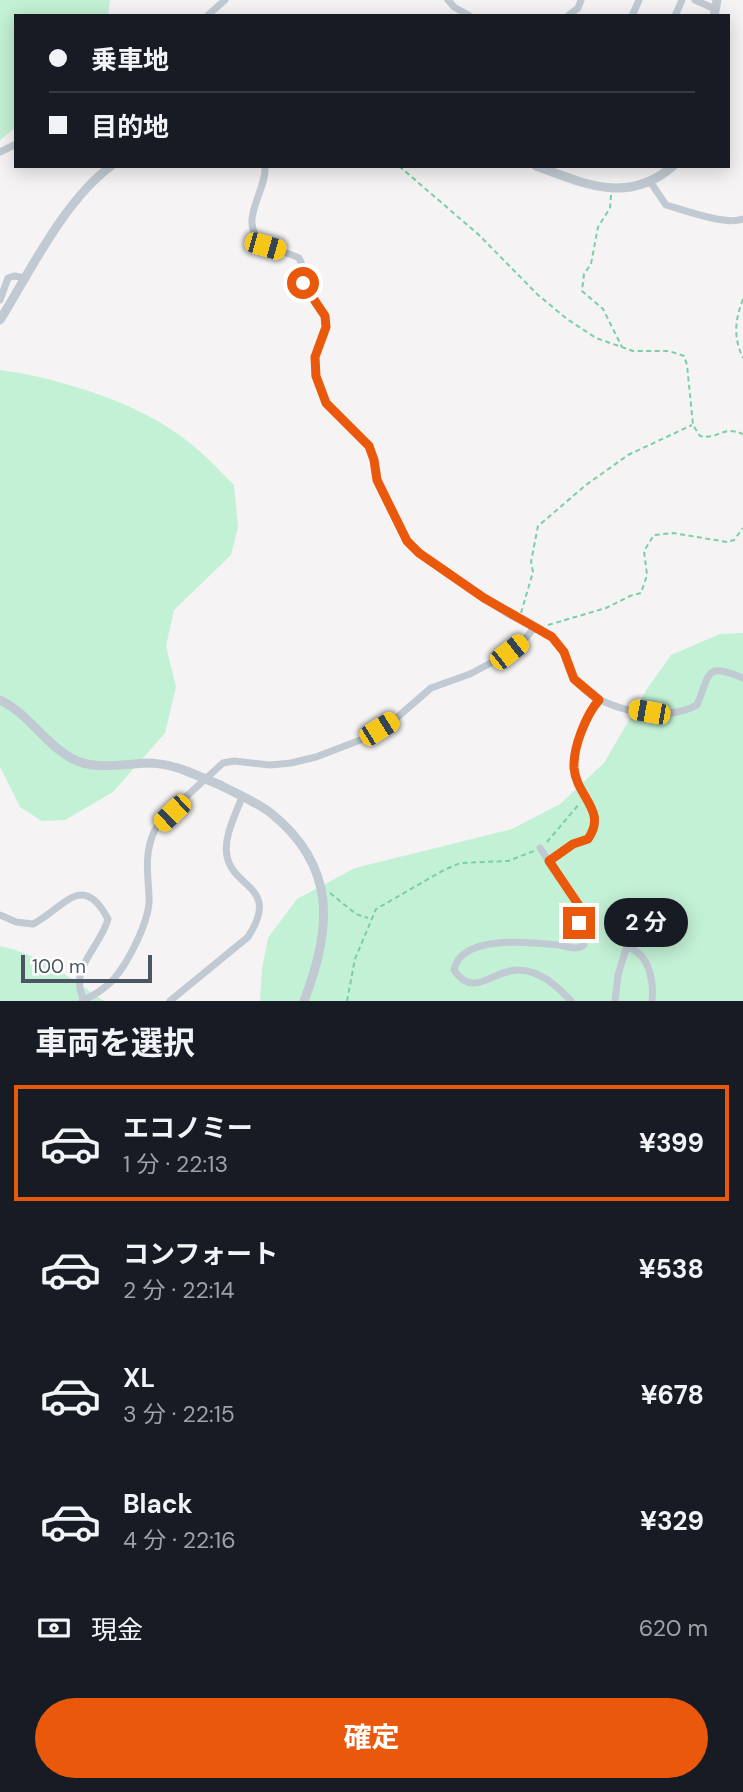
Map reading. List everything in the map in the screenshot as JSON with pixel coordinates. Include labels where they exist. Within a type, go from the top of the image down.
[{"type":"street","points":[[209,14],[225,0]]},
{"type":"street","points":[[448,0],[466,14]]},
{"type":"street","points":[[570,14],[578,8],[581,0]]},
{"type":"street","points":[[695,0],[715,8]]},
{"type":"street","points":[[0,320],[83,192],[109,168]]},
{"type":"street","points":[[265,168],[265,179],[251,219],[254,234],[265,246],[299,258],[303,267],[303,283],[325,316],[326,327],[315,357],[316,376],[326,403],[369,446],[377,480],[407,541],[419,553],[519,620],[552,637],[564,652],[574,679],[609,706],[649,712],[690,709],[697,705],[706,679],[714,671],[726,670],[743,677]]},
{"type":"street","points":[[542,168],[591,186],[612,189],[651,183],[670,168]]},
{"type":"street","points":[[651,183],[666,205],[726,220],[738,222],[743,219]]},
{"type":"street","points":[[0,300],[8,278],[14,275],[26,278]]},
{"type":"street","points":[[0,915],[16,922],[33,924],[63,901],[77,894],[89,896],[97,902],[108,919],[106,929],[86,958],[78,979],[84,1001],[112,980],[128,957],[145,920],[150,898],[146,868],[155,829],[223,763],[291,763],[316,757],[363,739],[394,720],[431,688],[470,674],[506,655],[536,629]]},
{"type":"street","points":[[0,700],[18,712],[72,759],[100,765],[152,763],[174,766],[220,785],[271,813],[294,834],[312,858],[323,889],[323,931],[304,1001]]},
{"type":"street","points":[[549,861],[573,844],[588,839],[594,831],[596,817],[574,768],[582,731],[599,700]]},
{"type":"street","points":[[170,1001],[248,937],[257,923],[260,905],[254,891],[231,866],[226,856],[229,834],[242,797]]},
{"type":"street","points":[[540,848],[578,904],[584,945],[575,949],[541,944],[497,943],[475,948],[461,955],[454,970],[459,978],[473,984],[488,981],[501,972],[519,970],[536,974],[552,983],[571,1001]]},
{"type":"street","points":[[615,1001],[618,975],[626,949],[630,948],[639,954],[653,978],[652,1001]]},
{"type":"path","points":[[401,168],[479,235],[538,295],[567,319],[596,338],[623,348],[633,351],[669,351],[684,356],[693,425],[700,436],[707,437],[725,430],[743,434]]},
{"type":"path","points":[[612,189],[610,208],[598,227],[590,264],[584,274],[582,291],[603,309],[623,348]]},
{"type":"path","points":[[743,299],[735,331],[737,347],[743,358]]},
{"type":"path","points":[[519,620],[533,572],[531,562],[538,526],[586,485],[628,455],[693,425]]},
{"type":"path","points":[[536,629],[642,593],[647,575],[644,551],[654,535],[673,533],[727,542],[734,540],[743,528]]},
{"type":"path","points":[[347,1001],[355,959],[376,909],[460,863],[508,861],[540,848],[585,797]]},
{"type":"path","points":[[323,889],[356,914],[370,919]]},
{"type":"green space","points":[[0,0],[110,0],[108,14],[14,14],[14,129],[0,140]]},
{"type":"green space","points":[[0,370],[49,379],[126,405],[172,430],[191,444],[234,485],[238,527],[231,555],[174,610],[166,646],[176,687],[165,733],[113,792],[65,820],[42,821],[20,807],[0,767]]},
{"type":"green space","points":[[743,633],[743,1001],[260,1001],[268,938],[297,899],[355,868],[512,829],[560,804],[604,763],[647,689],[671,655],[720,634]]},
{"type":"green space","points":[[0,946],[42,961],[104,1001],[0,1001]]},
{"type":"route","points":[[303,283],[325,316],[326,327],[315,357],[316,376],[326,403],[369,446],[377,480],[407,541],[419,553],[484,598],[552,637],[564,652],[574,679],[599,700],[582,731],[574,768],[596,817],[596,826],[588,839],[573,844],[549,861],[578,904],[579,923]]}]
